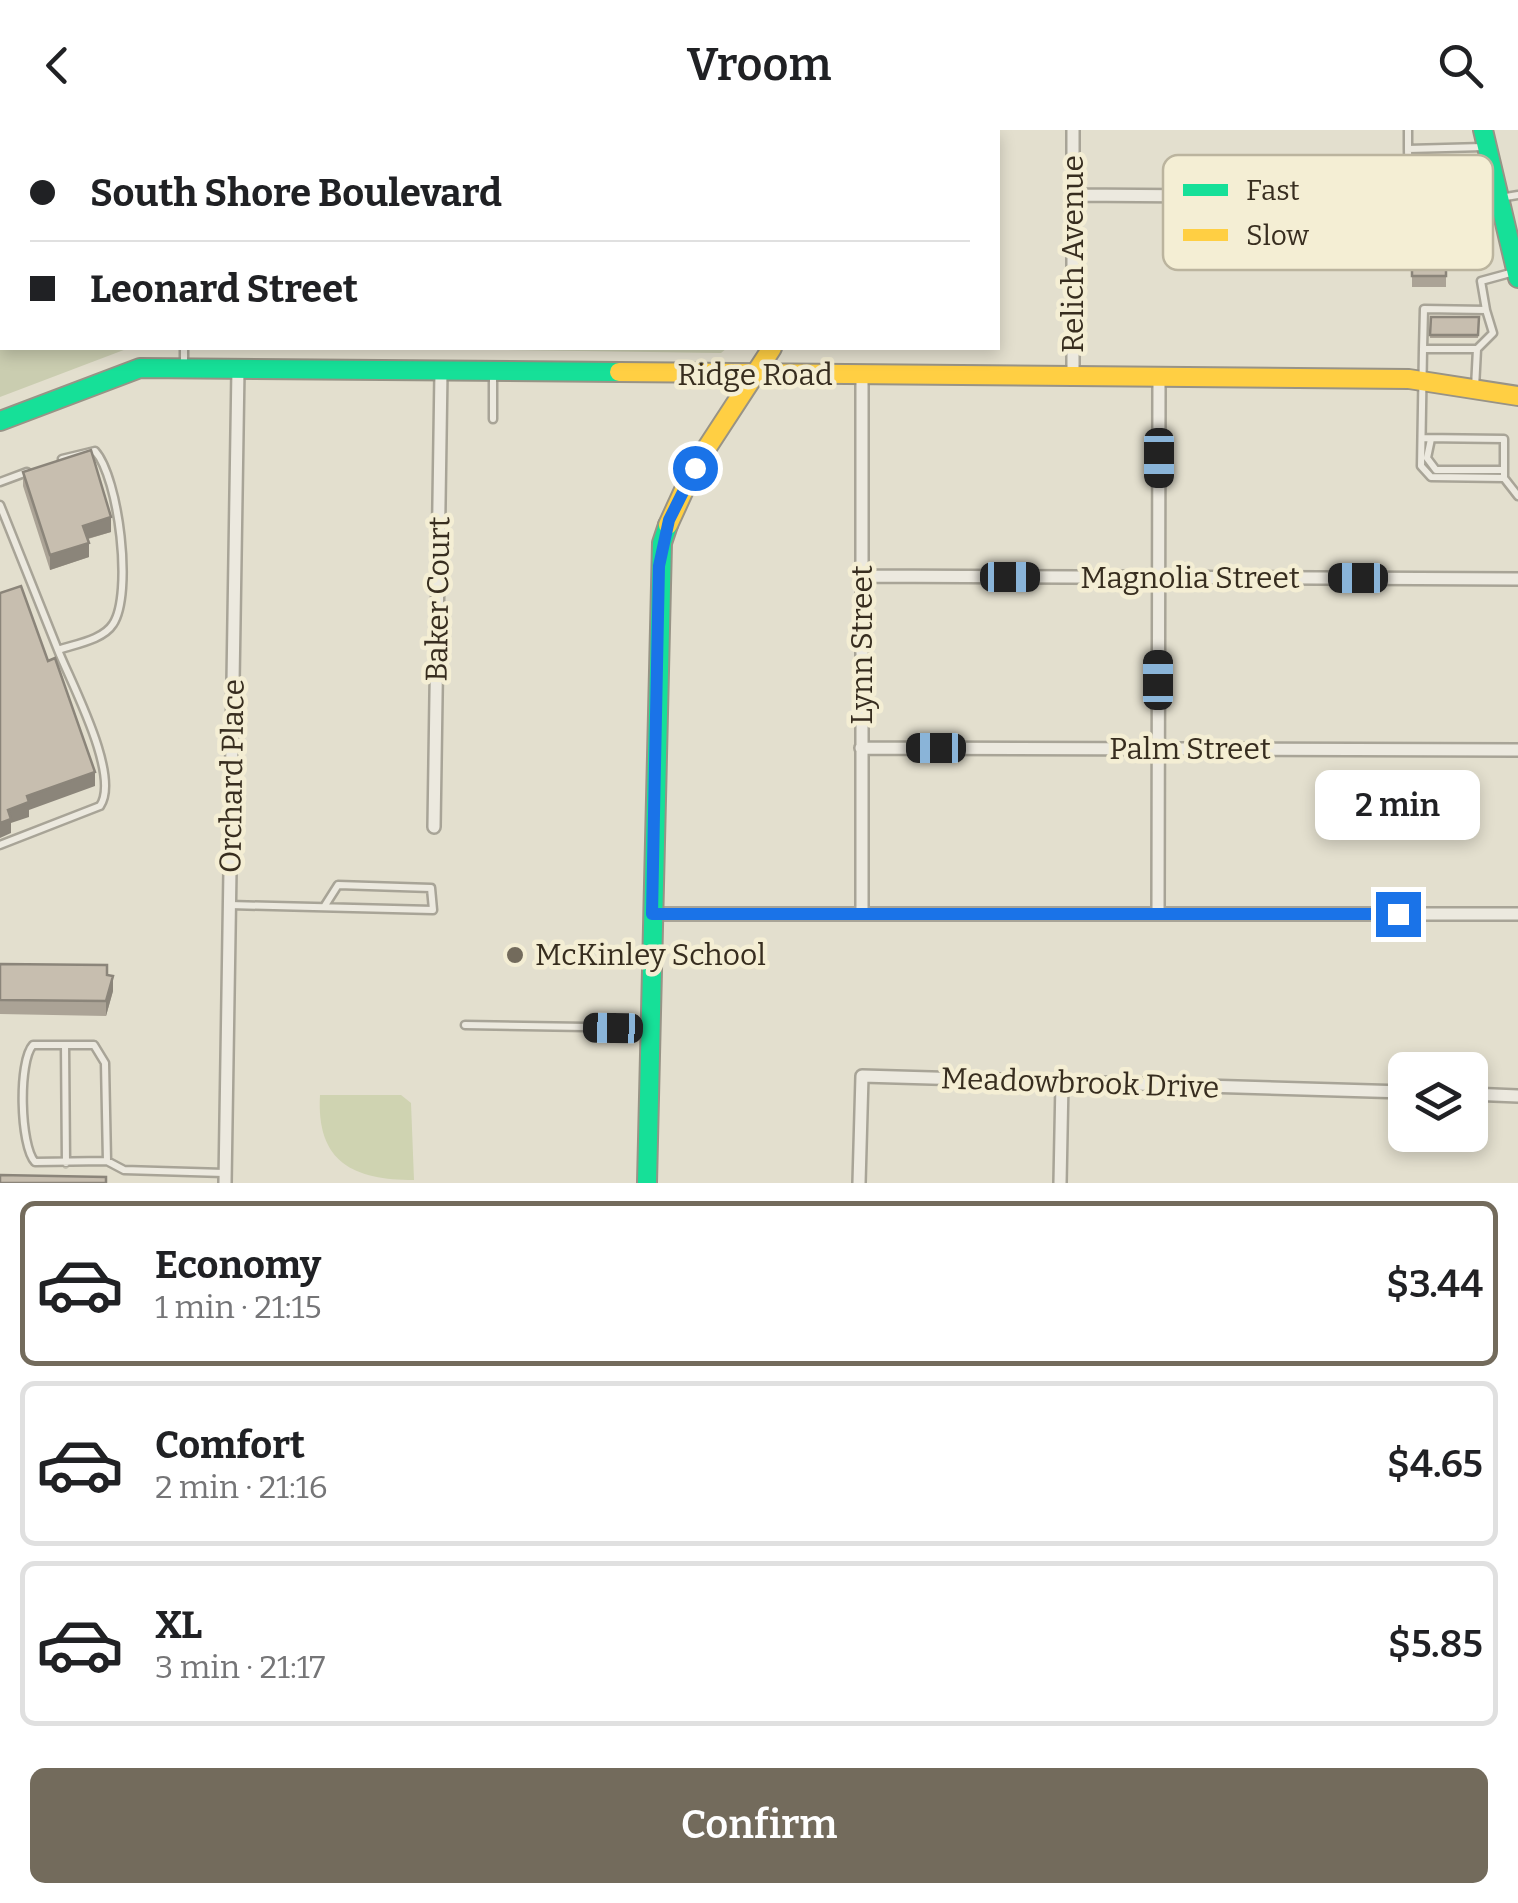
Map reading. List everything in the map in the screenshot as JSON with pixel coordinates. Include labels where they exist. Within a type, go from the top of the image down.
[{"type":"street","name":"Relich Avenue","points":[[1073,130],[1073,378]]},
{"type":"street","points":[[1493,159],[1510,205],[1517,275]]},
{"type":"street","points":[[1073,195],[1163,196]]},
{"type":"street","points":[[647,1183],[662,542],[688,480],[771,350]]},
{"type":"street","name":"Ridge Road","points":[[0,421],[140,368],[1424,382],[1518,396]]},
{"type":"street","name":"Orchard Place","points":[[225,1178],[238,369]]},
{"type":"street","name":"Baker Court","points":[[434,827],[442,372]]},
{"type":"street","name":"Lynn Street","points":[[862,376],[862,914]]},
{"type":"street","points":[[1158,914],[1160,378]]},
{"type":"street","name":"Magnolia Street","points":[[862,576],[1518,579]]},
{"type":"street","name":"Palm Street","points":[[861,748],[1518,750]]},
{"type":"street","points":[[652,914],[1518,914]]},
{"type":"street","name":"Meadowbrook Drive","points":[[858,1183],[862,1076],[1388,1092]]},
{"type":"street","points":[[1060,1183],[1062,1082]]},
{"type":"street","points":[[1488,1095],[1518,1096]]},
{"type":"lane","points":[[1408,130],[1408,155]]},
{"type":"lane","points":[[1408,148],[1485,138]]},
{"type":"lane","points":[[1475,389],[1477,350],[1492,334],[1481,281],[1517,275]]},
{"type":"lane","points":[[1486,310],[1424,309],[1421,466],[1431,477],[1504,474]]},
{"type":"lane","points":[[1423,349],[1477,350]]},
{"type":"lane","points":[[184,350],[184,368]]},
{"type":"lane","points":[[493,373],[493,419]]},
{"type":"lane","points":[[1422,438],[1504,439],[1504,474],[1518,496]]},
{"type":"lane","points":[[1432,438],[1426,451],[1436,470],[1504,474]]},
{"type":"lane","points":[[51,464],[95,451],[121,517],[116,621],[106,633],[58,650]]},
{"type":"lane","points":[[0,482],[34,470]]},
{"type":"lane","points":[[0,505],[104,767],[105,799],[100,806],[0,845]]},
{"type":"lane","points":[[229,905],[432,910],[430,888],[356,885],[338,885],[324,906]]},
{"type":"lane","points":[[464,1025],[650,1028]]},
{"type":"lane","points":[[107,1161],[105,1062],[94,1045],[32,1045],[24,1058],[25,1148],[35,1162],[107,1161],[124,1170],[225,1178]]},
{"type":"lane","points":[[65,1045],[66,1162]]},
{"type":"green space","points":[[0,350],[124,350],[0,397]]},
{"type":"green space","points":[[515,350],[725,350],[721,353]]},
{"type":"green space","points":[[320,1095],[401,1095],[411,1103],[414,1180],[373,1176],[343,1163],[325,1137]]},
{"type":"building","points":[[1412,270],[1446,270],[1446,276],[1412,276]]},
{"type":"building","points":[[1431,317],[1479,317],[1478,335],[1430,335]]},
{"type":"building","points":[[91,450],[111,517],[83,526],[89,543],[50,555],[23,472]]},
{"type":"building","points":[[21,586],[48,661],[55,658],[95,772],[27,796],[29,802],[8,810],[11,819],[0,823],[0,593]]},
{"type":"building","points":[[0,964],[107,965],[107,975],[113,976],[106,1001],[0,1000]]},
{"type":"building","points":[[0,1175],[106,1177],[106,1183],[0,1183]]},
{"type":"traffic: fast","points":[[1483,130],[1489,155]]},
{"type":"traffic: fast","points":[[1493,172],[1518,278]]},
{"type":"traffic: fast","points":[[0,421],[140,368],[619,372]]},
{"type":"traffic: fast","points":[[647,1183],[662,543],[668,525]]},
{"type":"traffic: slow","points":[[668,525],[695,466],[771,350]]},
{"type":"traffic: slow","points":[[619,372],[1409,379],[1518,396]]},
{"type":"place","name":"McKinley School","points":[[515,955]]},
{"type":"route","points":[[695,468],[669,520],[659,566],[652,914],[1398,914]]}]
